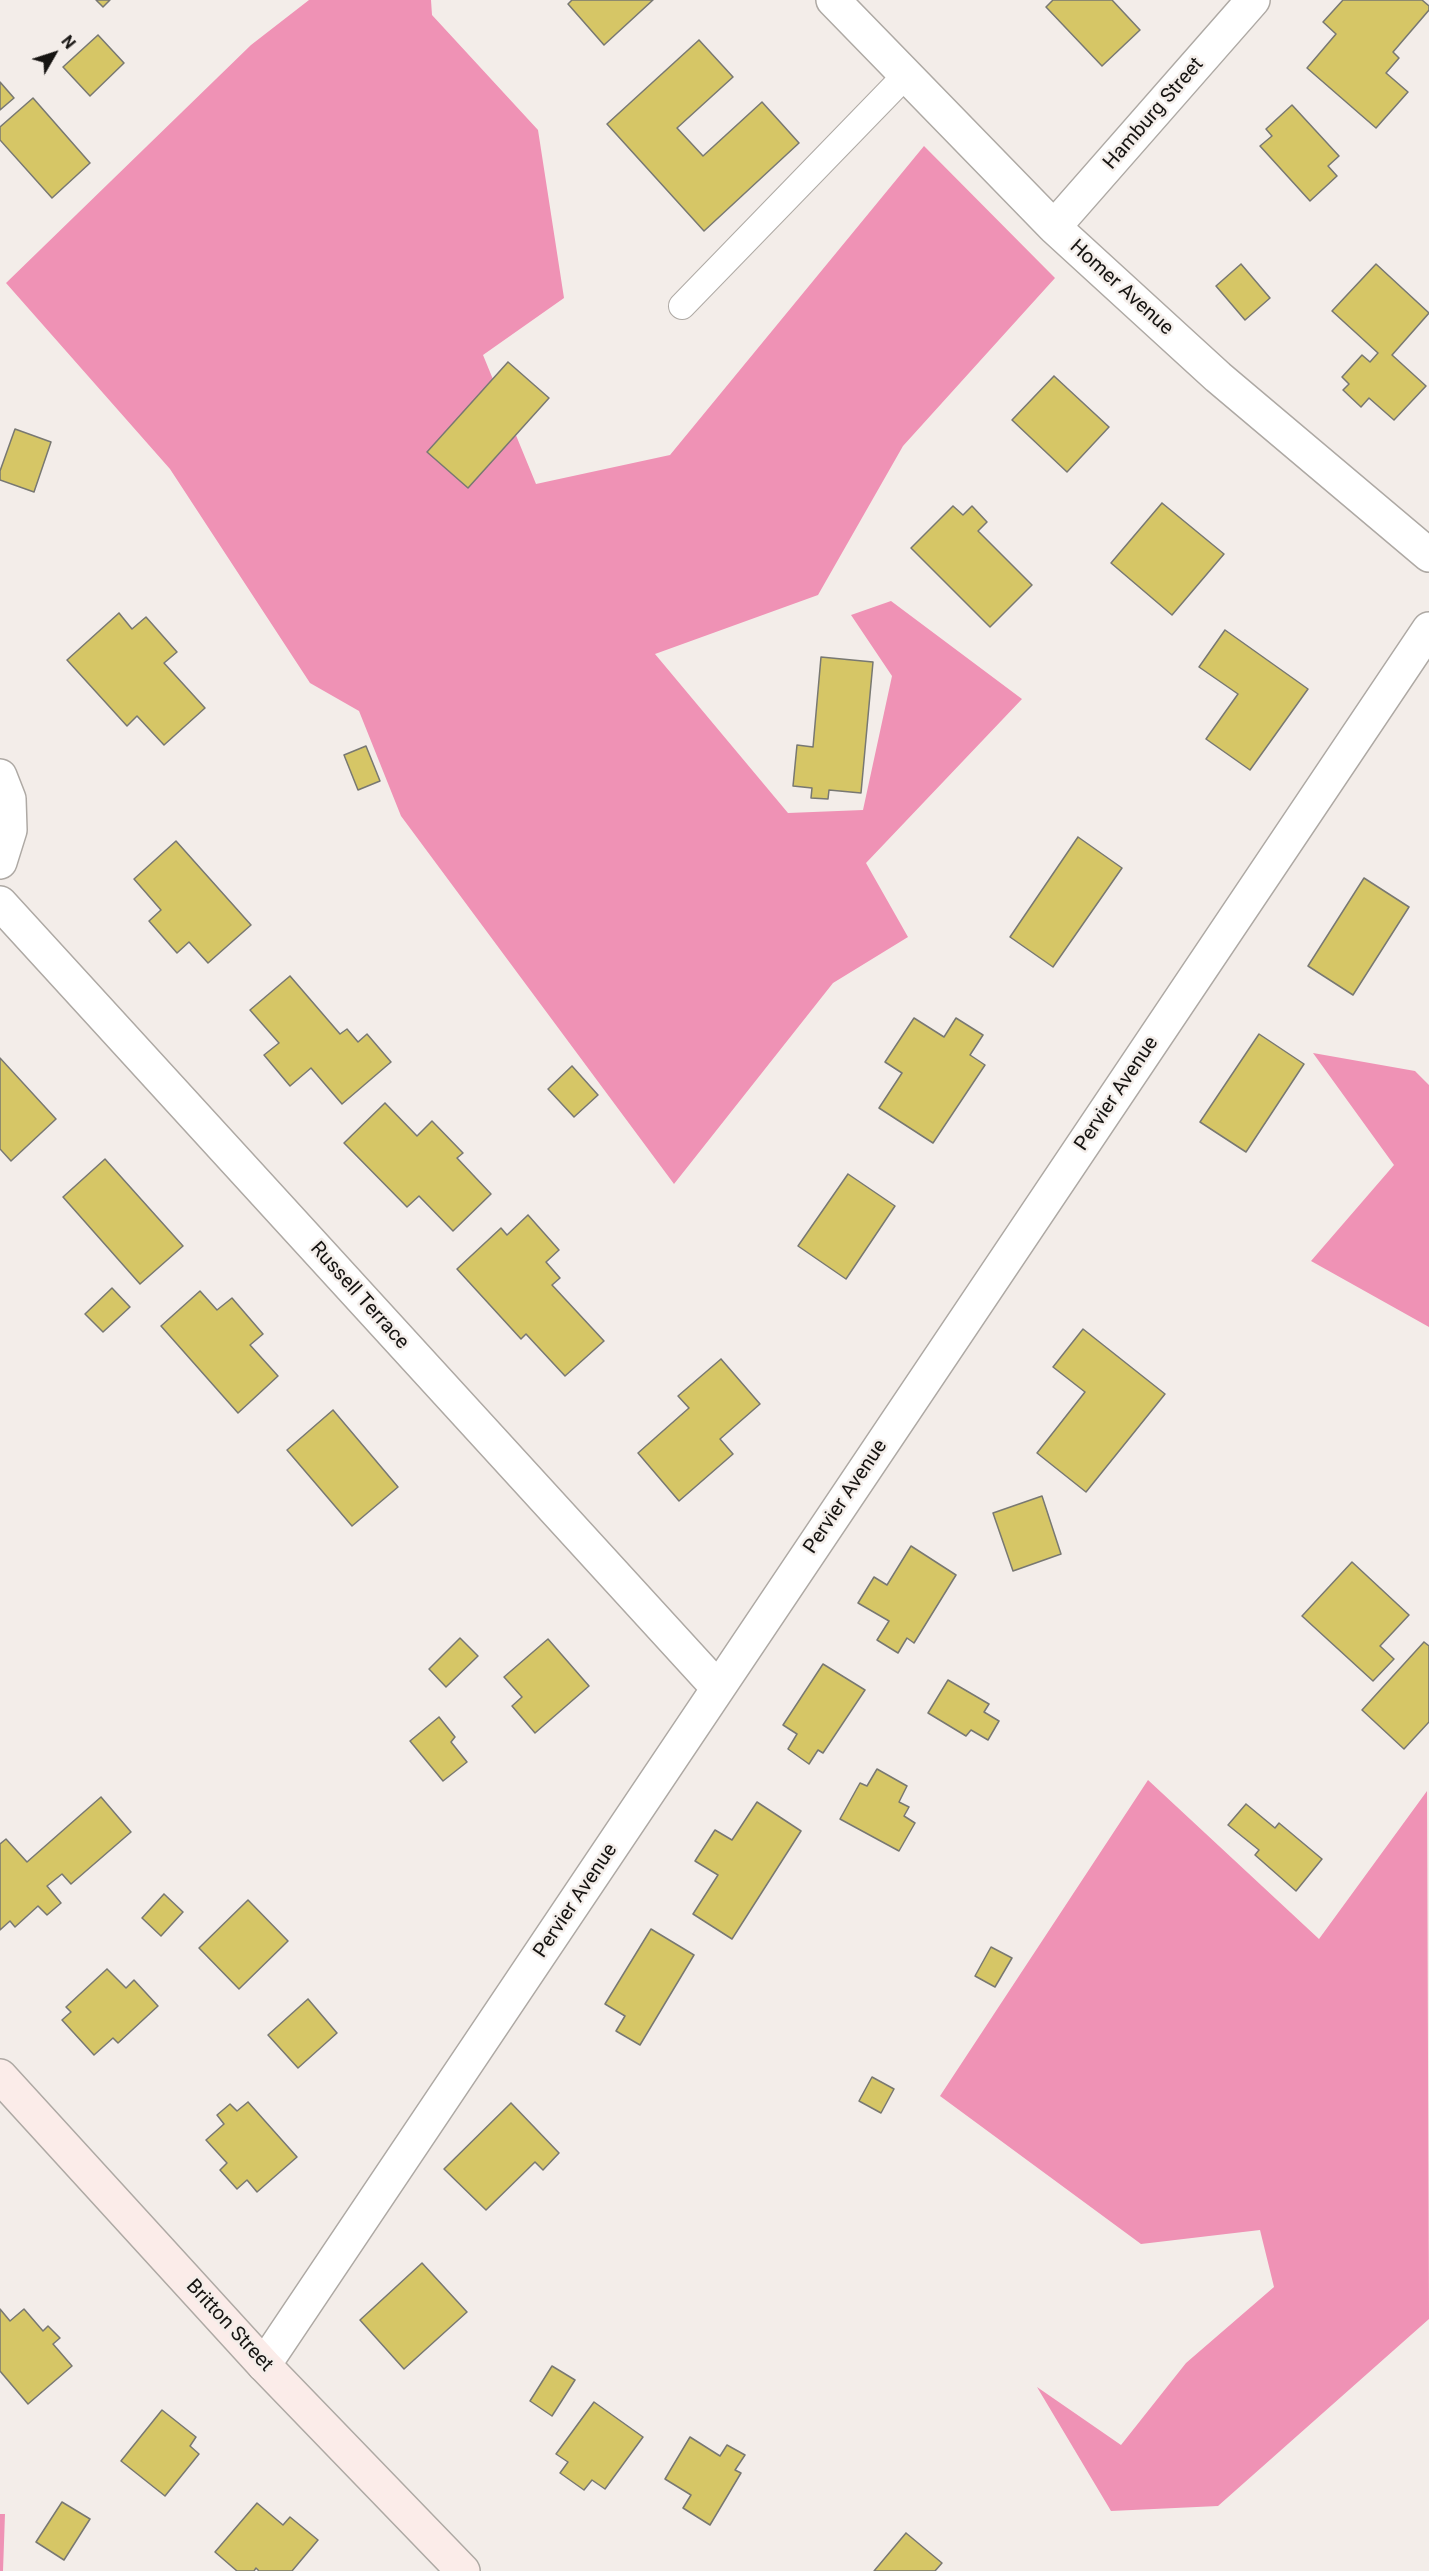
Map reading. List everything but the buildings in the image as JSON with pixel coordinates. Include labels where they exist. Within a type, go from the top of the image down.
[{"type":"street","name":"Homer Avenue","points":[[833,0],[1054,227],[1218,377],[1424,541]]},
{"type":"street","name":"Hamburg Street","points":[[1054,227],[1253,0]]},
{"type":"street","name":"Pervier Avenue","points":[[264,2366],[1429,629]]},
{"type":"street","points":[[0,776],[9,799],[10,830],[0,862]]},
{"type":"street","name":"Russell Terrace","points":[[0,903],[718,1688]]},
{"type":"street","name":"Britton Street","points":[[0,2076],[264,2366],[463,2571]]},
{"type":"lane","points":[[682,306],[905,75]]},
{"type":"shaded area","points":[[309,0],[431,0],[432,15],[538,130],[564,298],[483,355],[536,484],[670,455],[924,146],[1055,278],[903,446],[818,595],[655,654],[788,813],[863,810],[892,676],[851,615],[891,601],[1022,699],[866,863],[908,937],[833,983],[674,1184],[401,816],[359,711],[310,683],[170,469],[6,283],[251,45]]},
{"type":"shaded area","points":[[1313,1053],[1415,1071],[1429,1085],[1429,1327],[1311,1261],[1394,1165]]},
{"type":"shaded area","points":[[1148,1780],[1319,1939],[1427,1791],[1429,2319],[1218,2506],[1111,2511],[1037,2387],[1121,2445],[1186,2363],[1274,2287],[1260,2230],[1141,2244],[940,2096]]},
{"type":"shaded area","points":[[0,2514],[5,2514],[3,2571],[0,2571]]}]
